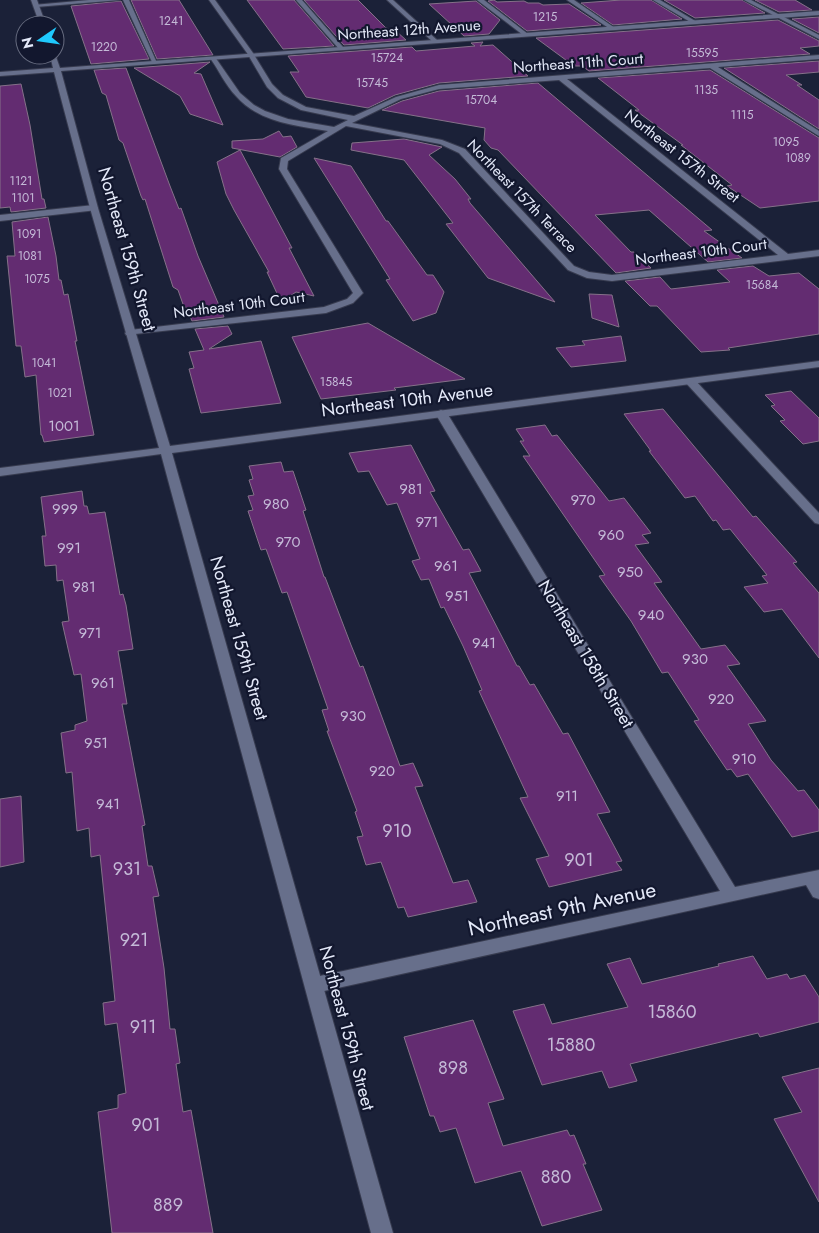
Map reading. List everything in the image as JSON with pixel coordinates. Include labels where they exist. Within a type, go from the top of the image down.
[{"type":"street","points":[[39,15],[35,3],[117,0]]},
{"type":"street","points":[[126,0],[154,62]]},
{"type":"street","points":[[212,0],[252,55],[265,81],[273,92],[287,102],[304,108],[358,118]]},
{"type":"street","points":[[300,0],[341,48]]},
{"type":"street","points":[[390,0],[435,41]]},
{"type":"street","points":[[480,0],[525,34]]},
{"type":"street","points":[[570,0],[612,28]]},
{"type":"street","points":[[656,0],[694,22]]},
{"type":"street","points":[[747,0],[819,37]]},
{"type":"street","name":"Northeast 12th Avenue","points":[[0,74],[819,13]]},
{"type":"street","name":"Northeast 11th Court","points":[[346,124],[404,95],[421,90],[819,56]]},
{"type":"street","points":[[213,58],[242,99],[255,108],[279,119],[337,130],[346,124]]},
{"type":"street","name":"Northeast 159th Street","points":[[57,65],[94,208],[165,449],[315,985],[382,1233]]},
{"type":"street","points":[[711,65],[819,134]]},
{"type":"street","name":"Northeast 157th Street","points":[[560,77],[786,257]]},
{"type":"street","name":"Northeast 157th Terrace","points":[[346,124],[442,142],[462,151],[571,268],[587,275]]},
{"type":"street","name":"Northeast 10th Court","points":[[130,333],[326,310],[350,302],[358,293],[283,169],[284,160],[337,130]]},
{"type":"street","points":[[0,218],[94,208]]},
{"type":"street","name":"Northeast 10th Court","points":[[587,275],[612,278],[819,253]]},
{"type":"street","name":"Northeast 10th Avenue","points":[[0,472],[819,364]]},
{"type":"street","points":[[690,381],[819,520]]},
{"type":"street","name":"Northeast 158th Street","points":[[442,413],[731,895]]},
{"type":"street","name":"Northeast 9th Avenue","points":[[315,985],[731,895],[816,882]]},
{"type":"building","points":[[131,0],[179,0],[213,55],[157,59]]},
{"type":"building","points":[[247,0],[294,0],[334,46],[283,49]]},
{"type":"building","points":[[304,0],[358,0],[386,28],[396,31],[406,40],[344,45]]},
{"type":"building","points":[[494,0],[497,2],[524,1],[543,5],[569,4],[601,25],[527,31],[488,1]]},
{"type":"building","points":[[651,0],[682,19],[613,25],[581,3]]},
{"type":"building","points":[[664,0],[742,0],[765,13],[695,18]]},
{"type":"building","points":[[755,0],[795,0],[812,10],[779,12]]},
{"type":"building","points":[[121,1],[149,59],[91,64],[71,6]]},
{"type":"building","points":[[476,1],[500,20],[489,34],[464,36],[429,4]]},
{"type":"building","points":[[819,17],[819,33],[792,19]]},
{"type":"building","points":[[778,20],[819,41],[819,46],[800,48],[810,54],[589,71],[582,66],[574,66],[536,38]]},
{"type":"building","points":[[483,42],[480,46],[493,45],[528,76],[439,83],[395,95],[368,108],[306,97],[290,72],[299,72],[288,56],[412,47],[416,51],[475,46],[471,43]]},
{"type":"building","points":[[819,61],[819,72],[786,75],[802,85],[797,85],[819,100],[819,129],[724,68]]},
{"type":"building","points":[[210,62],[194,73],[201,74],[223,125],[190,114],[180,96],[134,68]]},
{"type":"building","points":[[126,68],[179,209],[181,208],[198,256],[224,317],[192,321],[186,307],[184,307],[178,290],[173,287],[145,199],[143,200],[141,196],[123,143],[119,140],[106,95],[102,93],[94,70]]},
{"type":"building","points":[[710,70],[819,138],[819,201],[760,208],[727,186],[732,185],[681,145],[683,145],[635,110],[639,110],[598,78]]},
{"type":"building","points":[[538,83],[712,230],[704,231],[742,258],[708,262],[649,210],[595,215],[631,252],[634,252],[651,268],[616,273],[498,150],[491,148],[484,140],[485,128],[382,110],[402,101],[439,91]]},
{"type":"building","points":[[21,84],[42,199],[44,199],[46,208],[11,212],[10,207],[0,208],[0,86]]},
{"type":"building","points":[[279,131],[283,137],[291,136],[297,147],[280,157],[232,148],[232,141],[263,139]]},
{"type":"building","points":[[404,139],[442,147],[429,155],[455,179],[471,199],[468,199],[470,203],[555,302],[488,278],[446,224],[453,223],[404,160],[351,150],[352,143]]},
{"type":"building","points":[[240,150],[292,248],[289,248],[314,296],[296,292],[281,302],[267,272],[269,272],[234,210],[226,194],[217,162]]},
{"type":"building","points":[[314,158],[351,166],[386,221],[388,221],[427,275],[433,275],[444,292],[436,313],[413,321],[386,280],[390,279]]},
{"type":"building","points":[[48,217],[59,280],[61,280],[64,295],[68,294],[77,341],[75,341],[94,435],[44,442],[41,435],[36,375],[25,377],[21,346],[16,346],[7,256],[15,256],[12,222]]},
{"type":"building","points":[[753,266],[769,276],[799,273],[819,289],[819,334],[728,348],[730,350],[701,352],[657,306],[650,306],[625,281],[660,277],[671,289],[730,282],[717,270]]},
{"type":"building","points":[[589,294],[612,295],[619,327],[592,318]]},
{"type":"building","points":[[368,323],[465,379],[321,399],[292,337]]},
{"type":"building","points":[[228,326],[232,334],[209,349],[261,341],[281,403],[201,413],[189,369],[194,368],[189,352],[204,350],[195,329]]},
{"type":"building","points":[[621,336],[626,361],[571,367],[556,348],[585,345],[582,341]]},
{"type":"building","points":[[791,391],[819,418],[819,441],[803,444],[780,421],[785,420],[771,406],[775,405],[765,395]]},
{"type":"building","points":[[663,409],[753,517],[756,516],[797,562],[793,563],[819,593],[819,658],[782,609],[764,612],[744,587],[768,583],[762,576],[767,575],[730,529],[723,530],[716,520],[713,521],[695,496],[685,498],[649,451],[651,451],[624,414]]},
{"type":"building","points":[[545,425],[552,436],[557,435],[609,501],[624,498],[651,533],[642,535],[649,543],[635,545],[662,582],[654,583],[701,649],[725,645],[740,664],[727,666],[766,721],[748,724],[771,760],[798,791],[804,790],[819,810],[819,831],[792,837],[748,774],[737,777],[731,769],[727,770],[694,721],[699,720],[668,672],[662,673],[631,621],[599,576],[605,575],[523,456],[530,456],[520,441],[524,441],[516,429]]},
{"type":"building","points":[[411,445],[435,491],[430,492],[463,550],[469,549],[481,571],[469,573],[517,666],[519,666],[530,685],[534,684],[563,734],[568,733],[610,812],[597,814],[622,861],[616,862],[622,870],[549,887],[536,859],[549,856],[520,798],[528,797],[479,691],[482,690],[463,646],[444,607],[441,608],[429,579],[421,580],[412,561],[420,559],[397,503],[387,505],[369,471],[358,472],[349,453]]},
{"type":"building","points":[[281,462],[284,472],[293,471],[306,510],[303,511],[324,577],[360,667],[363,666],[400,766],[413,763],[423,786],[415,787],[453,883],[468,880],[477,902],[408,917],[404,907],[398,908],[381,862],[366,865],[357,837],[363,836],[355,812],[357,811],[327,731],[329,731],[322,710],[328,709],[287,592],[282,593],[266,549],[261,550],[248,511],[253,510],[248,496],[254,495],[249,480],[253,479],[249,466]]},
{"type":"building","points":[[82,491],[84,506],[87,506],[89,514],[105,512],[120,595],[123,594],[126,605],[133,649],[118,651],[127,704],[122,704],[145,825],[142,826],[148,866],[152,866],[159,896],[153,897],[164,968],[170,1029],[175,1029],[180,1063],[176,1064],[183,1112],[191,1110],[213,1233],[112,1233],[98,1112],[118,1108],[118,1095],[126,1093],[117,1023],[105,1025],[103,1003],[115,1001],[100,855],[91,857],[89,828],[77,831],[72,772],[66,773],[61,733],[75,730],[75,725],[87,721],[81,674],[74,675],[62,622],[69,621],[63,580],[57,581],[56,565],[45,566],[42,536],[46,536],[41,497]]},
{"type":"building","points":[[21,796],[24,862],[0,867],[0,799]]},
{"type":"building","points":[[753,956],[767,979],[787,974],[790,979],[805,975],[819,997],[819,1022],[760,1037],[758,1033],[630,1064],[637,1081],[609,1088],[602,1071],[542,1085],[513,1011],[544,1004],[552,1024],[628,1007],[607,964],[630,958],[642,984]]},
{"type":"building","points":[[473,1020],[504,1099],[488,1103],[503,1146],[567,1130],[570,1136],[574,1135],[586,1164],[583,1164],[602,1210],[542,1226],[521,1171],[475,1183],[456,1128],[440,1132],[434,1116],[430,1116],[404,1037]]},
{"type":"building","points":[[819,1068],[819,1202],[774,1119],[802,1112],[782,1077]]}]
